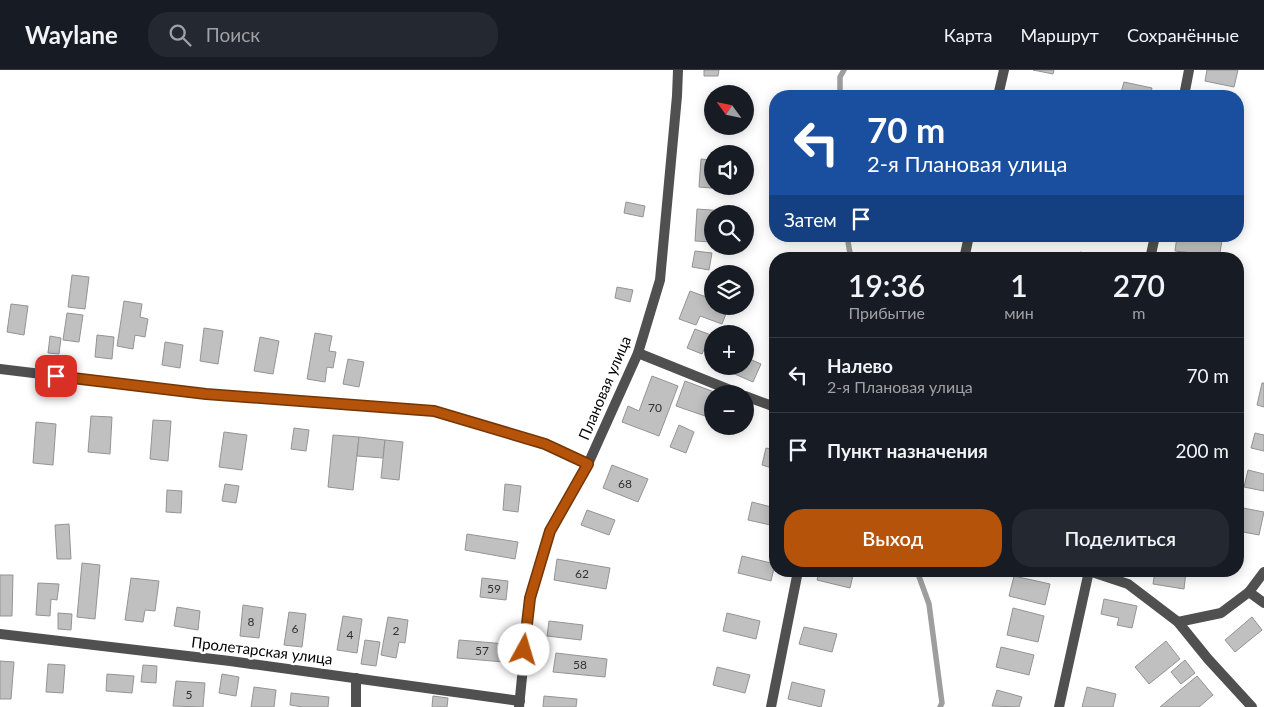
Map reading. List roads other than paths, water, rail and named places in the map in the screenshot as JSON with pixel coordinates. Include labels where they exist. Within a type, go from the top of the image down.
[{"type":"street","name":"Плановая улица","points":[[519,704],[530,598],[550,531],[588,464],[638,353],[660,280],[678,70]]},
{"type":"street","points":[[999,90],[1004,70]]},
{"type":"street","points":[[1185,90],[1189,70]]},
{"type":"street","points":[[638,353],[718,385]]},
{"type":"street","points":[[0,368],[206,394],[434,411],[545,444],[588,464]]},
{"type":"street","points":[[754,399],[769,405]]},
{"type":"street","points":[[1178,622],[1221,613],[1249,592],[1264,572]]},
{"type":"street","points":[[771,707],[797,577]]},
{"type":"street","points":[[1059,707],[1088,577]]},
{"type":"street","points":[[1107,577],[1128,584],[1178,622],[1208,659],[1252,707]]},
{"type":"street","points":[[1249,592],[1264,603]]},
{"type":"street","name":"Пролетарская улица","points":[[0,634],[230,661],[356,678],[519,704]]},
{"type":"street","points":[[356,678],[356,707]]},
{"type":"waterway","points":[[840,90],[840,77],[844,70]]},
{"type":"waterway","points":[[848,242],[850,252]]},
{"type":"waterway","points":[[919,577],[929,604],[942,703],[940,707]]}]
